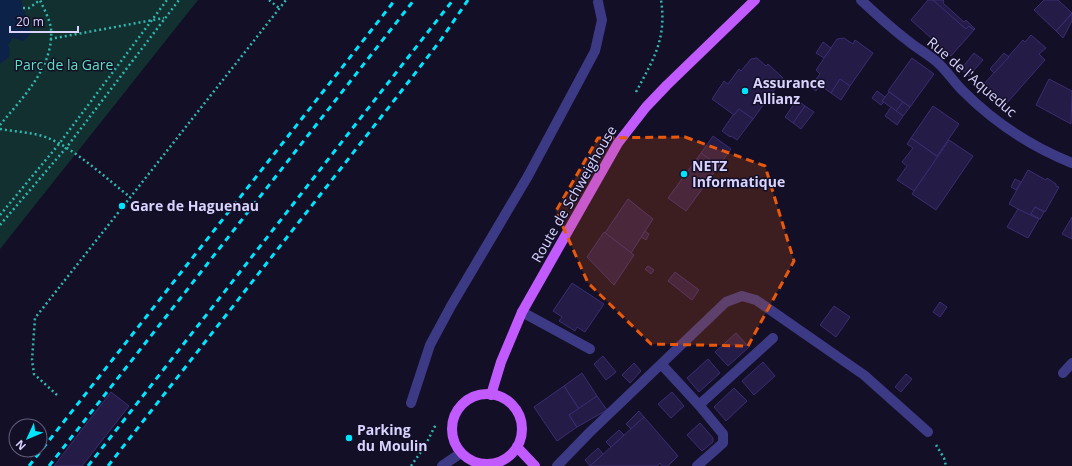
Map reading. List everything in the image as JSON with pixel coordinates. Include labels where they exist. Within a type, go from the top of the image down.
[{"type":"main road","points":[[715,40],[737,12],[744,0]]},
{"type":"main road","name":"Route de Schweighouse","points":[[491,395],[499,368],[522,312],[618,143],[646,106],[755,0]]},
{"type":"main road","points":[[479,395],[491,395],[501,397],[506,400],[518,413],[522,424],[522,436],[517,447],[511,455],[502,461],[485,465],[470,460],[461,453],[452,436],[454,418],[459,408],[468,400],[479,395]]},
{"type":"main road","points":[[517,447],[535,466]]},
{"type":"street","name":"Rue de l'Aqueduc","points":[[861,0],[908,41],[936,61],[962,90],[986,112],[1003,125],[1042,149],[1072,163]]},
{"type":"street","points":[[411,403],[430,345],[451,306],[528,176],[595,50],[602,20],[598,2]]},
{"type":"street","points":[[557,466],[590,432],[726,302],[742,296],[756,300],[864,375],[928,432]]},
{"type":"street","points":[[522,312],[590,349]]},
{"type":"street","points":[[699,405],[773,338]]},
{"type":"street","points":[[1063,373],[1072,363]]},
{"type":"street","points":[[662,364],[723,434],[723,443],[697,466]]},
{"type":"street","points":[[442,466],[461,453]]},
{"type":"path","points":[[0,125],[42,69],[47,55],[51,28],[40,0],[28,8],[23,8]]},
{"type":"path","points":[[0,215],[59,144],[167,0]]},
{"type":"path","points":[[0,225],[66,148],[179,0]]},
{"type":"path","points":[[269,0],[279,8]]},
{"type":"path","points":[[57,395],[34,374],[32,360],[35,318],[286,0]]},
{"type":"path","points":[[632,98],[653,60],[661,40],[661,0]]},
{"type":"path","points":[[50,39],[165,18]]},
{"type":"path","points":[[0,129],[41,136],[59,144],[130,197]]},
{"type":"path","points":[[411,466],[425,446],[436,424]]},
{"type":"path","points":[[928,432],[944,458],[946,466]]},
{"type":"highlighted area","points":[[685,137],[765,166],[794,261],[748,346],[651,344],[588,283],[556,211],[598,138]]},
{"type":"green space","name":"Parc de la Gare","points":[[0,0],[198,0],[0,249]]},
{"type":"water","points":[[0,0],[21,0],[31,33],[24,41],[13,38],[8,45],[10,49],[9,57],[0,64]]},
{"type":"building","points":[[928,0],[933,0],[966,29],[969,26],[974,30],[951,56],[911,20]]},
{"type":"building","points":[[933,0],[943,0],[943,3],[964,22],[966,20],[975,29],[974,30],[969,26],[966,29]]},
{"type":"building","points":[[1044,0],[1058,0],[1072,13],[1056,31],[1034,10]]},
{"type":"building","points":[[1072,14],[1072,21],[1063,38],[1056,31]]},
{"type":"building","points":[[1031,35],[1046,48],[1039,54],[1045,60],[1006,104],[984,84],[1023,40],[1025,42]]},
{"type":"building","points":[[844,38],[853,44],[855,40],[873,53],[850,86],[840,79],[831,93],[820,85],[816,91],[810,87],[820,74],[816,70],[837,39]]},
{"type":"building","points":[[823,42],[831,48],[824,58],[816,53]]},
{"type":"building","points":[[974,53],[983,60],[969,76],[961,69]]},
{"type":"building","points":[[1004,53],[1009,57],[994,73],[990,69]]},
{"type":"building","name":"Assurance Allianz","points":[[757,58],[766,66],[768,64],[783,78],[753,119],[739,109],[734,115],[712,99],[724,81],[728,84],[739,69],[741,71],[751,59]]},
{"type":"building","points":[[912,58],[934,74],[910,107],[888,91]]},
{"type":"building","points":[[840,79],[850,86],[841,100],[831,93]]},
{"type":"building","points":[[1049,79],[1072,91],[1071,124],[1036,105]]},
{"type":"building","points":[[877,91],[885,97],[882,101],[884,102],[881,105],[872,98]]},
{"type":"building","points":[[889,92],[903,102],[896,111],[882,101]]},
{"type":"building","points":[[797,100],[805,106],[793,123],[785,117]]},
{"type":"building","points":[[903,102],[910,107],[903,116],[896,111]]},
{"type":"building","points":[[805,106],[814,112],[801,129],[793,123]]},
{"type":"building","points":[[933,106],[959,124],[937,156],[911,138]]},
{"type":"building","points":[[891,107],[903,116],[897,125],[885,116]]},
{"type":"building","points":[[739,109],[753,119],[737,140],[722,131]]},
{"type":"building","points":[[713,136],[731,149],[719,166],[701,153]]},
{"type":"building","points":[[911,138],[938,157],[914,191],[897,180],[907,166],[902,162],[913,148],[907,144]]},
{"type":"building","points":[[949,140],[973,156],[936,210],[912,194]]},
{"type":"building","points":[[701,153],[719,166],[686,211],[668,198]]},
{"type":"building","points":[[1028,170],[1046,180],[1047,178],[1059,187],[1045,212],[1035,207],[1030,216],[1009,204]]},
{"type":"building","points":[[1015,179],[1021,182],[1016,190],[1011,187]]},
{"type":"building","points":[[628,199],[653,219],[631,253],[605,233]]},
{"type":"building","points":[[1035,207],[1044,212],[1040,219],[1031,214]]},
{"type":"building","points":[[1018,209],[1039,219],[1028,238],[1007,227]]},
{"type":"building","points":[[1072,217],[1072,239],[1062,234]]},
{"type":"building","points":[[645,231],[649,234],[646,240],[641,237]]},
{"type":"building","points":[[604,232],[634,255],[614,285],[587,257]]},
{"type":"building","points":[[648,266],[654,270],[651,274],[645,269]]},
{"type":"building","points":[[675,272],[699,290],[692,300],[668,281]]},
{"type":"building","points":[[572,283],[604,304],[585,332],[577,327],[575,331],[559,321],[562,317],[553,311]]},
{"type":"building","points":[[940,302],[947,307],[940,317],[933,312]]},
{"type":"building","points":[[834,306],[850,317],[836,337],[820,325]]},
{"type":"building","points":[[736,333],[749,347],[728,366],[715,352]]},
{"type":"building","points":[[603,356],[616,372],[606,380],[594,364]]},
{"type":"building","points":[[708,359],[720,373],[699,392],[687,378]]},
{"type":"building","points":[[763,362],[775,376],[754,395],[742,381]]},
{"type":"building","points":[[634,363],[641,371],[630,383],[622,375]]},
{"type":"building","points":[[582,373],[597,396],[579,409],[564,386]]},
{"type":"building","points":[[906,374],[912,379],[901,392],[895,387]]},
{"type":"building","points":[[564,386],[579,409],[569,415],[577,427],[557,441],[534,407]]},
{"type":"building","points":[[734,388],[747,401],[726,421],[714,407]]},
{"type":"building","points":[[111,392],[129,406],[82,466],[54,466]]},
{"type":"building","points":[[672,392],[684,406],[671,418],[658,404]]},
{"type":"building","points":[[597,396],[607,410],[577,427],[569,415]]},
{"type":"building","points":[[639,411],[644,417],[631,429],[626,424]]},
{"type":"building","points":[[644,417],[678,456],[668,466],[662,466],[660,463],[657,466],[590,466]]},
{"type":"building","points":[[700,423],[713,438],[713,442],[702,451],[687,435]]},
{"type":"building","points":[[619,430],[624,435],[611,447],[606,442]]},
{"type":"building","points":[[598,448],[603,454],[590,466],[585,460]]},
{"type":"railway","points":[[29,466],[395,0]]},
{"type":"railway","points":[[49,466],[414,0]]},
{"type":"railway","points":[[88,466],[453,0]]},
{"type":"railway","points":[[108,466],[396,98],[440,41],[468,0]]},
{"type":"place","name":"Assurance Allianz","points":[[745,91]]},
{"type":"place","name":"NETZ Informatique","points":[[684,174]]},
{"type":"place","name":"Gare de Haguenau","points":[[122,206]]},
{"type":"place","name":"Parking du Moulin","points":[[349,438]]}]
